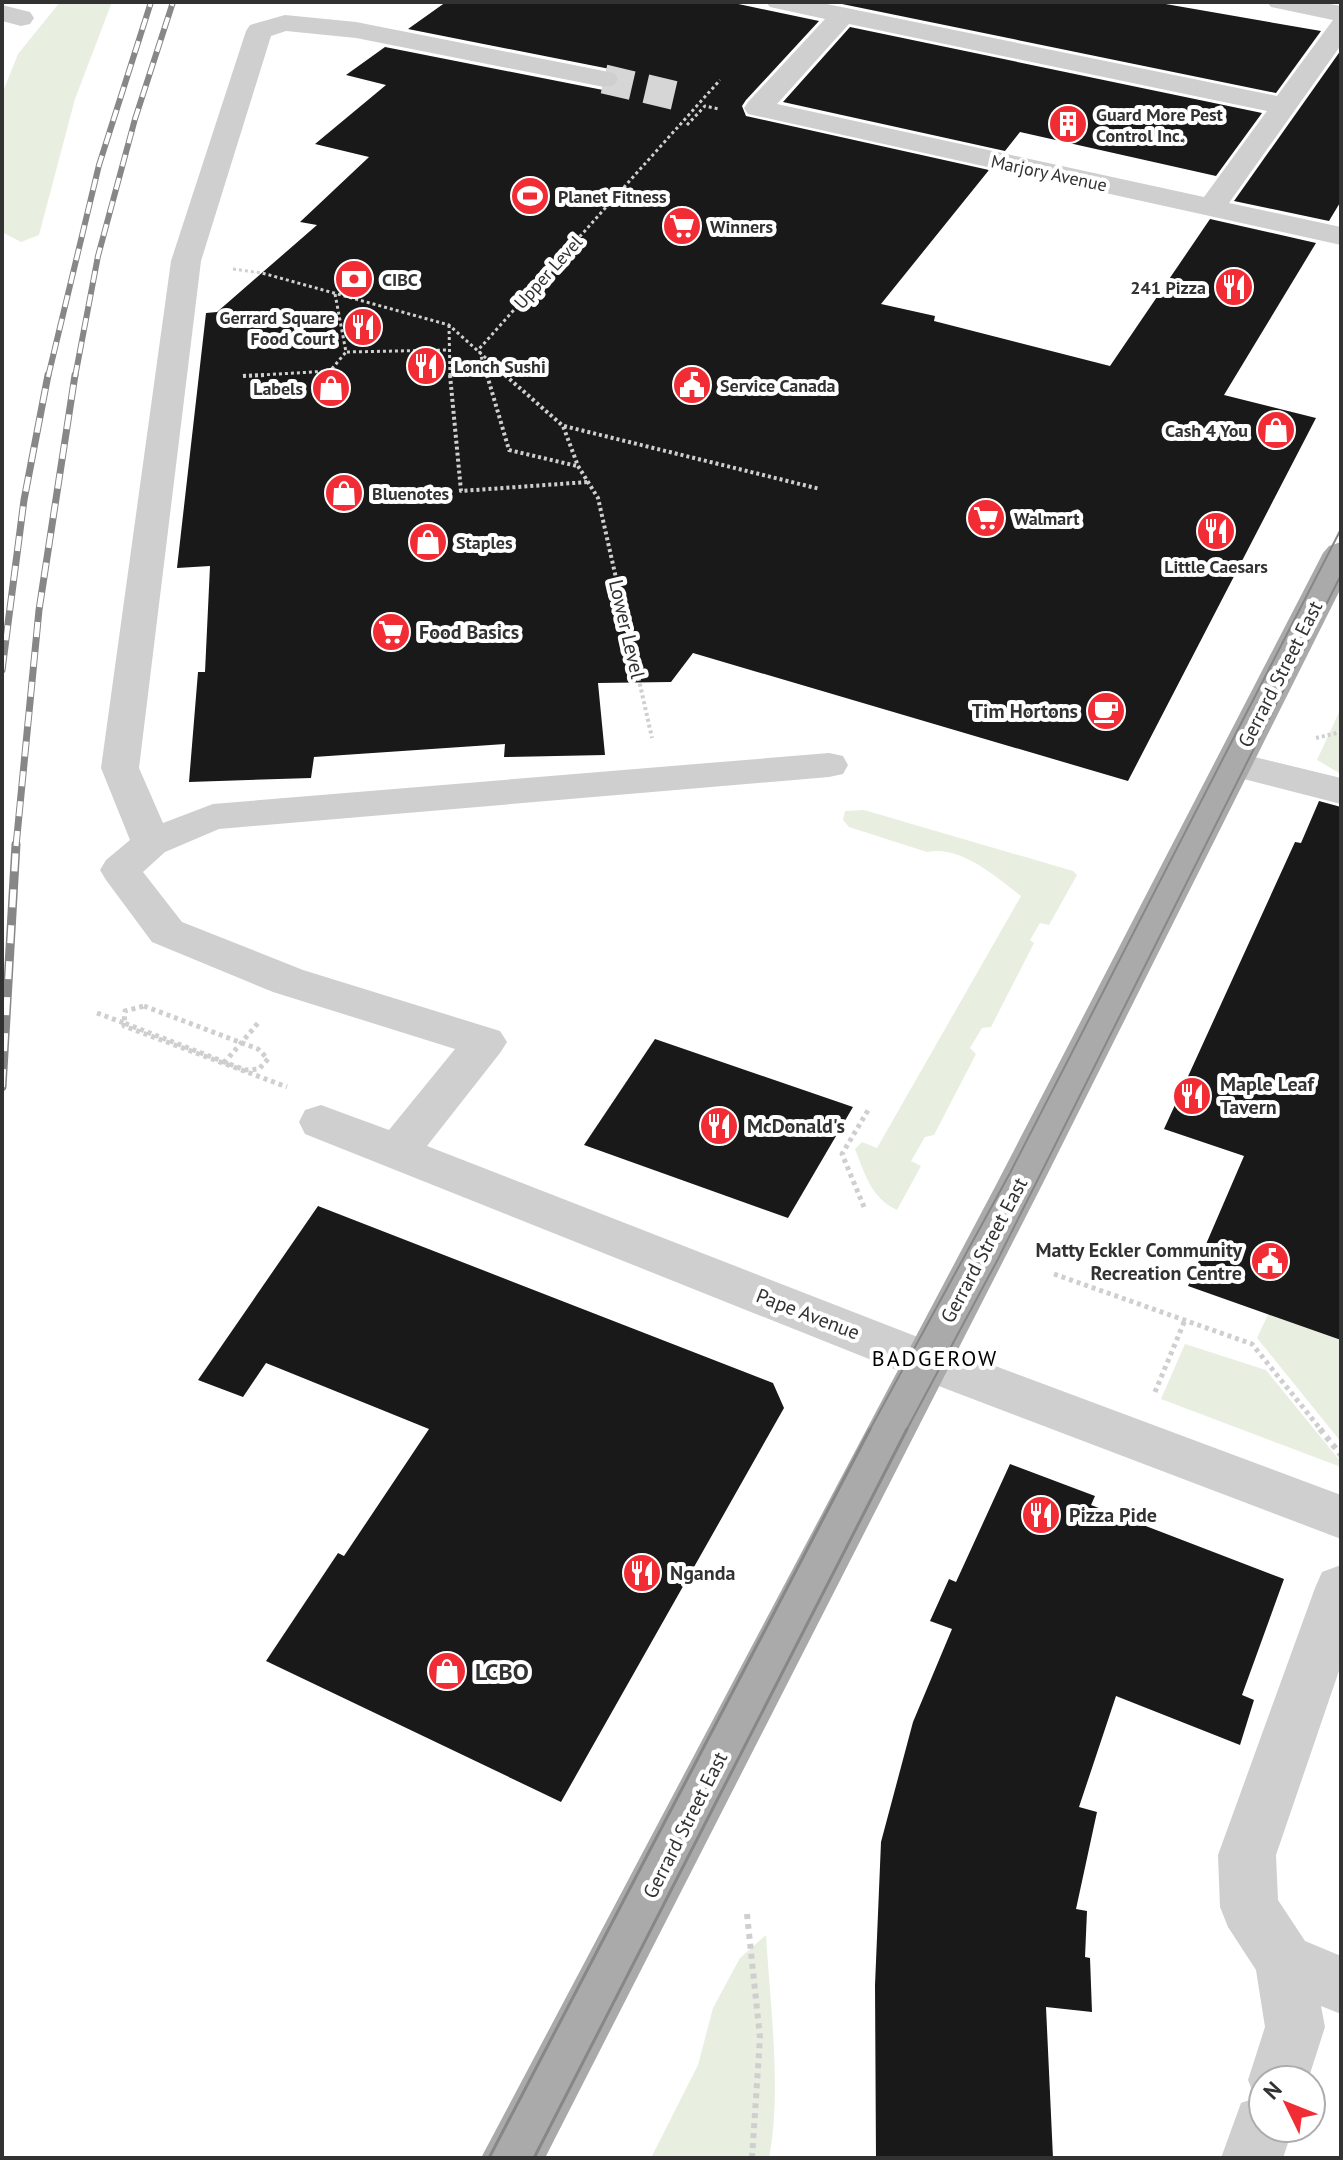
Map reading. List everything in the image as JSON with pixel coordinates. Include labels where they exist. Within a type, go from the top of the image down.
[{"type":"main road","name":"Gerrard Street East","points":[[512,2158],[1341,553]]},
{"type":"street","points":[[779,2],[1284,106]]},
{"type":"street","points":[[1280,2],[1341,14]]},
{"type":"street","name":"Marjory Avenue","points":[[843,15],[758,108],[1341,236]]},
{"type":"street","points":[[151,843],[120,768],[186,261],[259,31],[285,23],[356,30],[604,79]]},
{"type":"street","points":[[1211,208],[1341,26]]},
{"type":"street","points":[[1234,764],[1341,791]]},
{"type":"street","points":[[396,1153],[485,1042],[288,981],[167,932],[120,870],[151,843],[213,817],[829,765]]},
{"type":"street","name":"Pape Avenue","points":[[308,1106],[396,1153],[926,1361],[1341,1517]]},
{"type":"street","points":[[1283,2064],[1295,2027],[1284,1961],[1249,1907],[1247,1855],[1341,1588]]},
{"type":"street","points":[[1284,1961],[1341,1985]]},
{"type":"path","name":"Upper Level","points":[[578,466],[509,450],[479,349],[720,80]]},
{"type":"path","points":[[687,125],[705,106],[714,108]]},
{"type":"path","name":"Lower Level","points":[[186,261],[262,273],[449,325],[563,426],[578,466],[598,498],[661,778]]},
{"type":"path","points":[[334,294],[346,352]]},
{"type":"path","points":[[393,310],[401,302]]},
{"type":"path","points":[[449,325],[451,406],[461,491],[588,482]]},
{"type":"path","points":[[243,376],[330,371],[346,352],[449,350]]},
{"type":"path","points":[[563,426],[820,489]]},
{"type":"path","points":[[1315,738],[1341,732]]},
{"type":"path","points":[[97,1013],[112,1019],[127,1025],[245,1070],[257,1070],[268,1059],[258,1049],[144,1006],[125,1011],[123,1017],[124,1026],[223,1064],[308,1106]]},
{"type":"path","points":[[223,1064],[254,1028]]},
{"type":"path","points":[[864,1207],[842,1154],[870,1107]]},
{"type":"path","points":[[1054,1274],[1252,1344],[1341,1455]]},
{"type":"path","points":[[1150,1404],[1185,1320]]},
{"type":"path","points":[[747,1914],[760,2038],[752,2158]]},
{"type":"green space","points":[[60,2],[112,2],[75,99],[39,235],[21,242],[2,232],[2,94],[18,54]]},
{"type":"green space","points":[[1341,708],[1341,774],[1317,760]]},
{"type":"green space","points":[[864,810],[1073,871],[1077,875],[1049,925],[1040,923],[1030,940],[1034,943],[991,1027],[982,1028],[970,1048],[976,1054],[934,1135],[925,1137],[911,1161],[921,1166],[897,1210],[875,1192],[855,1149],[862,1142],[877,1148],[1021,896],[965,858],[953,853],[927,852],[849,827],[843,820],[845,811]]},
{"type":"green space","points":[[1272,1306],[1341,1340],[1341,1442],[1257,1338]]},
{"type":"green space","points":[[1185,1344],[1266,1370],[1341,1462],[1341,1467],[1161,1399]]},
{"type":"green space","points":[[766,1935],[775,2077],[769,2158],[651,2158],[698,2065],[713,2008],[740,1958]]},
{"type":"building","points":[[446,2],[729,2],[819,21],[746,100],[742,106],[746,116],[989,170],[881,304],[935,316],[934,321],[1110,366],[1210,219],[1316,243],[1224,395],[1316,418],[1128,781],[693,653],[671,682],[598,683],[605,755],[504,757],[505,744],[314,757],[311,778],[189,782],[198,672],[205,672],[210,566],[177,568],[206,313],[217,312],[317,225],[300,222],[369,157],[315,144],[386,85],[346,75],[385,47],[603,90],[615,88],[620,81],[615,70],[408,29]]},
{"type":"building","points":[[1154,2],[1321,31],[1276,93],[837,3]]},
{"type":"building","points":[[850,27],[1262,113],[1216,176],[1020,132],[1005,151],[783,102]]},
{"type":"building","points":[[1341,50],[1341,201],[1329,221],[1234,201]]},
{"type":"building","points":[[1319,801],[1341,807],[1341,1340],[1188,1286],[1244,1156],[1164,1129],[1295,842],[1301,843]]},
{"type":"building","name":"McDonald's","points":[[655,1039],[853,1107],[788,1218],[584,1145]]},
{"type":"building","points":[[318,1206],[773,1383],[784,1408],[561,1802],[266,1661],[338,1553],[344,1556],[429,1429],[266,1363],[243,1397],[198,1380]]},
{"type":"building","points":[[1010,1464],[1095,1496],[1091,1505],[1284,1579],[1242,1695],[1254,1700],[1240,1745],[1116,1696],[1079,1807],[1097,1812],[1076,1909],[1087,1911],[1085,1957],[1090,1958],[1092,2012],[1046,2007],[1053,2158],[876,2158],[875,1985],[881,1842],[913,1722],[952,1629],[930,1621],[949,1579],[956,1582]]},
{"type":"tunnel","points":[[604,79],[686,98]]},
{"type":"tram line","points":[[869,1431],[1010,1173],[1341,529]]},
{"type":"tram line","points":[[906,1431],[998,1259],[1341,575]]},
{"type":"tram line","points":[[489,2158],[870,1429]]},
{"type":"tram line","points":[[534,2158],[907,1429]]},
{"type":"railway","points":[[48,377],[99,165],[151,2]]},
{"type":"railway","points":[[75,377],[98,256],[135,119],[173,2]]},
{"type":"railway","points":[[2,670],[24,500],[48,375]]},
{"type":"railway","points":[[16,846],[39,610],[75,375]]},
{"type":"railway","points":[[2,1087],[16,844]]},
{"type":"place","name":"Guard More Pest Control Inc.","points":[[1068,124]]},
{"type":"place","name":"Planet Fitness","points":[[530,196]]},
{"type":"place","name":"Winners","points":[[682,226]]},
{"type":"place","name":"CIBC","points":[[354,279]]},
{"type":"place","name":"241 Pizza","points":[[1234,287]]},
{"type":"place","name":"Gerrard Square Food Court","points":[[363,327]]},
{"type":"place","name":"Lonch Sushi","points":[[426,366]]},
{"type":"place","name":"Service Canada","points":[[692,385]]},
{"type":"place","name":"Labels","points":[[331,388]]},
{"type":"place","name":"Cash 4 You","points":[[1276,430]]},
{"type":"place","name":"Bluenotes","points":[[344,493]]},
{"type":"place","name":"Walmart","points":[[986,518]]},
{"type":"place","name":"Little Caesars","points":[[1216,531]]},
{"type":"place","name":"Staples","points":[[428,542]]},
{"type":"place","name":"Food Basics","points":[[391,632]]},
{"type":"place","name":"Tim Hortons","points":[[1106,711]]},
{"type":"place","name":"Maple Leaf Tavern","points":[[1192,1096]]},
{"type":"place","name":"McDonald's","points":[[719,1126]]},
{"type":"place","name":"Matty Eckler Community Recreation Centre","points":[[1270,1261]]},
{"type":"place","name":"Pizza Pide","points":[[1041,1515]]},
{"type":"place","name":"Nganda","points":[[642,1573]]},
{"type":"place","name":"LCBO","points":[[447,1671]]},
{"type":"district","name":"BADGEROW","points":[[935,1358]]}]
